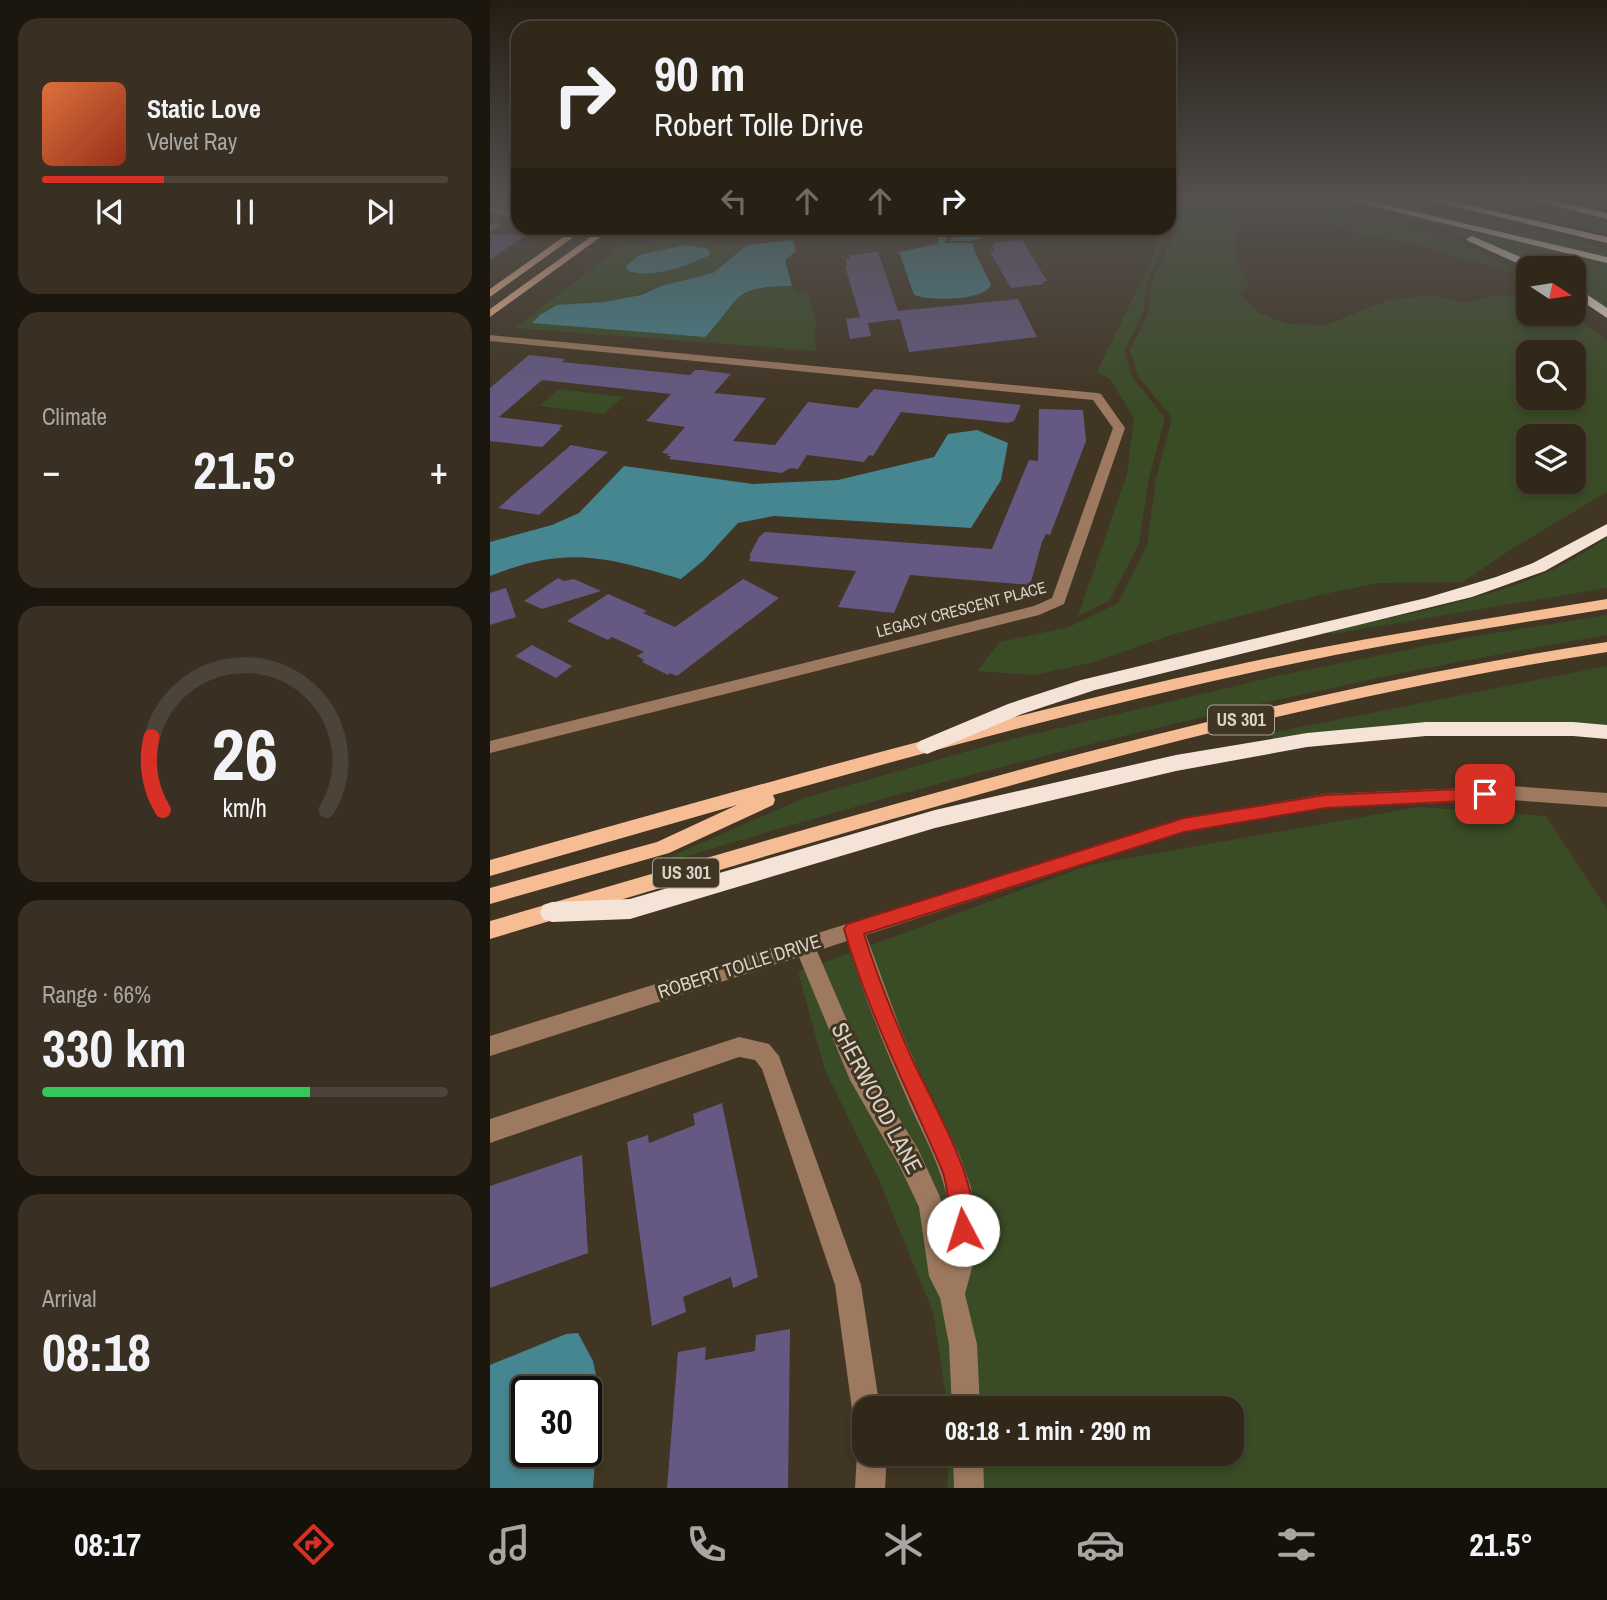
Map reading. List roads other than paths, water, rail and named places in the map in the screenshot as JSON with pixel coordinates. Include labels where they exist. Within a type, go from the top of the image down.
[{"type":"highway","points":[[1586,299],[1607,314]]},
{"type":"highway","points":[[927,746],[1016,709],[1107,681],[1474,591],[1542,567],[1582,547],[1607,530]]},
{"type":"highway","points":[[552,912],[630,909],[934,819],[1176,763],[1307,740],[1426,729],[1573,729],[1607,732]]},
{"type":"main road","points":[[490,294],[526,267]]},
{"type":"main road","points":[[490,314],[554,267]]},
{"type":"main road","name":"US 301","points":[[490,868],[927,746],[1160,689],[1333,651],[1607,604]]},
{"type":"main road","name":"US 301","points":[[490,930],[881,815],[1174,734],[1516,662],[1607,647]]},
{"type":"main road","points":[[490,895],[662,848],[813,778]]},
{"type":"street","name":"LEGACY CRESCENT PLACE","points":[[490,338],[1097,397],[1119,428],[1059,601],[1039,610],[490,747]]},
{"type":"street","points":[[490,353],[506,340]]},
{"type":"street","name":"ROBERT TOLLE DRIVE","points":[[490,1046],[1197,823],[1325,801],[1511,793],[1607,800]]},
{"type":"street","name":"SHERWOOD LANE","points":[[854,929],[863,962],[903,1060],[954,1172],[961,1202],[963,1230],[961,1267],[952,1294]]},
{"type":"street","name":"SHERWOOD LANE","points":[[804,945],[858,1072],[909,1158],[932,1206],[942,1276],[952,1294],[963,1344],[965,1396]]},
{"type":"street","points":[[490,1130],[739,1047],[761,1051],[771,1063],[848,1285],[864,1396]]},
{"type":"street","points":[[870,1488],[871,1466]]},
{"type":"street","points":[[968,1466],[969,1488]]},
{"type":"water","points":[[627,267],[678,267],[649,273],[628,271]]},
{"type":"water","points":[[720,267],[787,267],[792,286],[757,288],[747,292],[732,304],[705,337],[532,323],[557,305],[604,302],[641,295],[661,286],[713,273]]},
{"type":"water","points":[[904,267],[982,267],[991,285],[986,290],[968,297],[932,298],[914,295]]},
{"type":"water","points":[[977,430],[1008,443],[1001,480],[971,528],[774,516],[738,523],[704,560],[681,579],[608,560],[586,558],[542,560],[490,576],[490,542],[552,525],[579,513],[624,466],[753,484],[838,480],[934,457],[948,434]]},
{"type":"water","points":[[578,1333],[593,1361],[596,1376],[511,1376],[511,1467],[595,1467],[593,1488],[490,1488],[490,1365],[566,1334]]}]
